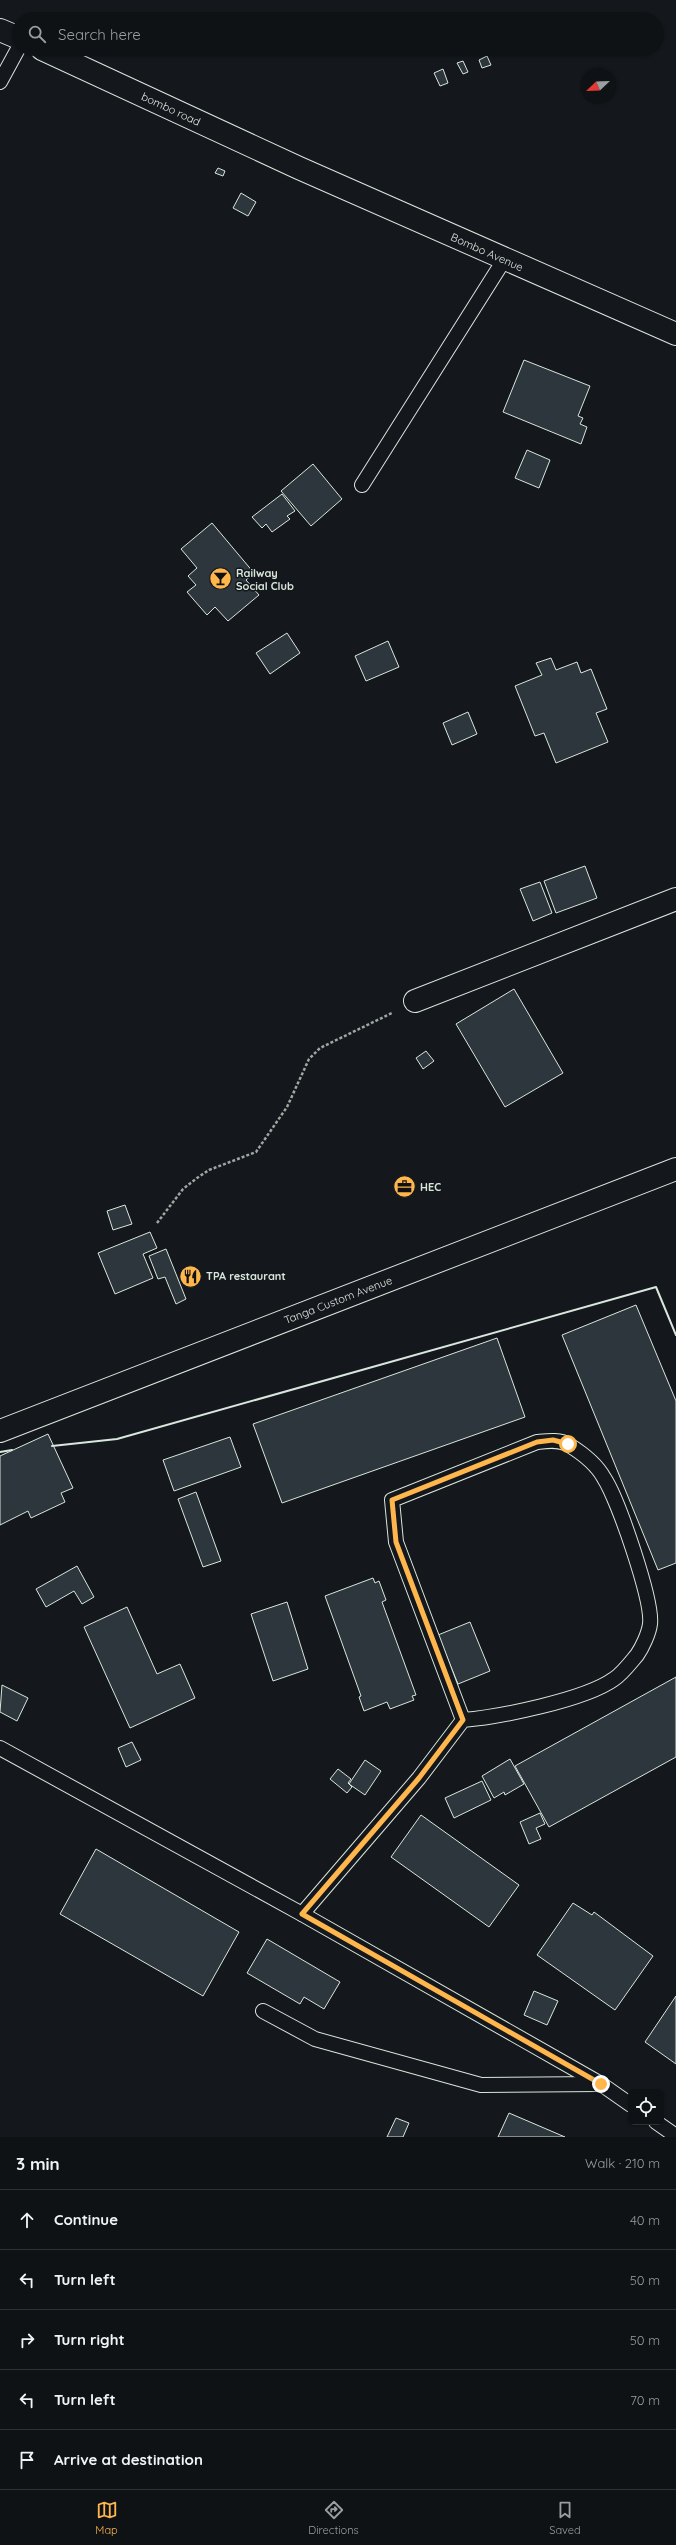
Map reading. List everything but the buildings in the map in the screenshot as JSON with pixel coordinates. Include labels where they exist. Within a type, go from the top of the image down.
[{"type":"street","points":[[0,30],[12,35]]},
{"type":"street","name":"bombo road","points":[[57,56],[299,168]]},
{"type":"street","name":"Bombo Avenue","points":[[299,168],[504,260],[676,334]]},
{"type":"street","points":[[415,1001],[676,899]]},
{"type":"street","name":"Tanga Custom Avenue","points":[[0,1431],[676,1169]]},
{"type":"lane","points":[[0,82],[14,56]]},
{"type":"lane","points":[[362,485],[504,260]]},
{"type":"lane","points":[[302,1914],[419,1778],[463,1720],[499,1715],[579,1695],[614,1679],[638,1654],[650,1625],[648,1599],[629,1537],[604,1478],[588,1459],[568,1444],[553,1440],[537,1442],[392,1500],[396,1542],[463,1720]]},
{"type":"lane","points":[[0,1748],[302,1914],[601,2084],[628,2103]]},
{"type":"lane","points":[[263,2012],[315,2039],[481,2085],[601,2084]]},
{"type":"lane","points":[[660,2125],[676,2136]]},
{"type":"path","points":[[157,1224],[183,1189],[197,1178],[209,1170],[256,1152],[287,1107],[309,1059],[320,1048],[415,1001]]},
{"type":"wall","points":[[52,1446],[117,1439],[656,1287],[676,1335]]},
{"type":"wall","points":[[0,1452],[12,1450]]},
{"type":"place","name":"Railway Social Club","points":[[220,579]]},
{"type":"place","name":"HEC","points":[[404,1187]]},
{"type":"place","name":"TPA restaurant","points":[[191,1276]]},
{"type":"route","points":[[568,1444],[553,1440],[537,1442],[392,1500],[392,1521],[396,1542],[463,1720],[419,1778],[335,1878],[302,1914],[601,2084]]}]
